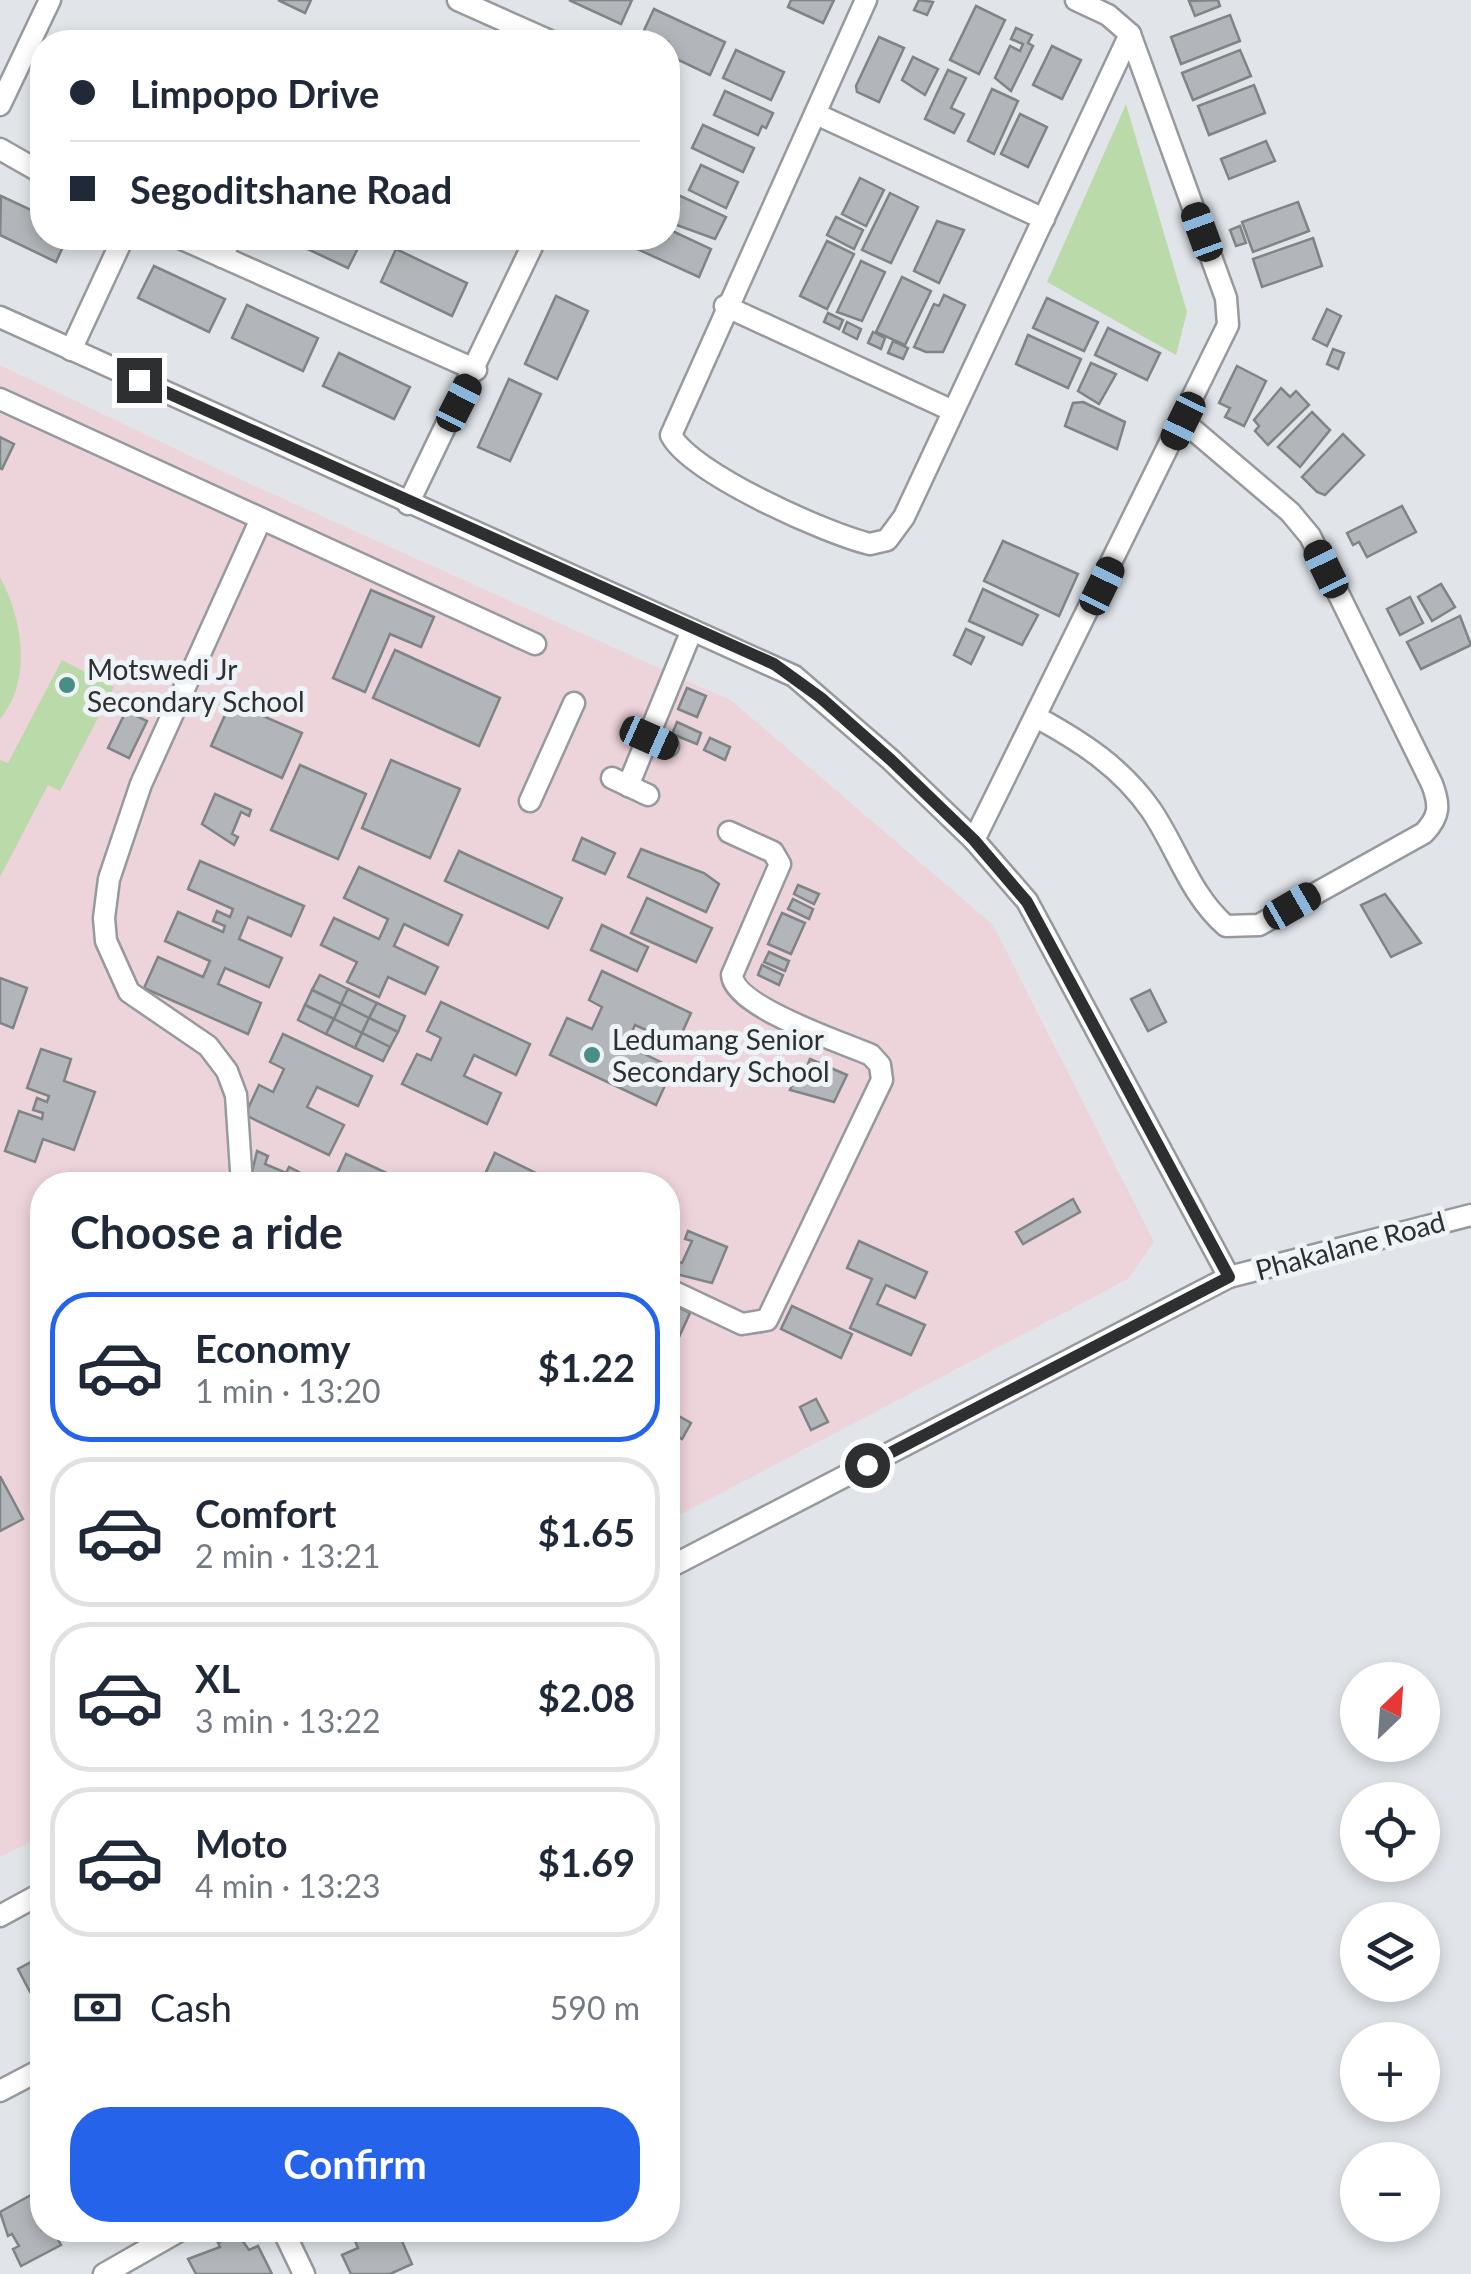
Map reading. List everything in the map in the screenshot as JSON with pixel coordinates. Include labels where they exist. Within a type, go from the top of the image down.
[{"type":"street","points":[[36,30],[50,0]]},
{"type":"street","points":[[458,0],[525,30]]},
{"type":"street","points":[[866,0],[671,435],[692,462],[740,489],[860,542],[888,540],[904,517],[1130,34]]},
{"type":"street","points":[[974,840],[1038,718],[1228,325],[1226,298],[1130,34],[1108,15],[1076,0]]},
{"type":"street","points":[[0,105],[30,42]]},
{"type":"street","points":[[816,114],[1044,218]]},
{"type":"street","points":[[0,149],[30,166]]},
{"type":"street","points":[[72,350],[118,250]]},
{"type":"street","points":[[232,250],[476,370]]},
{"type":"street","points":[[408,504],[476,370],[531,250]]},
{"type":"street","points":[[726,306],[954,411]]},
{"type":"street","points":[[0,316],[794,676],[891,760],[974,840],[1041,923],[1102,1045],[1229,1277]]},
{"type":"street","points":[[0,399],[535,644]]},
{"type":"street","points":[[1038,718],[1082,742],[1125,779],[1151,810],[1207,910],[1226,926],[1259,925],[1424,833],[1437,820],[1438,802],[1432,784],[1310,536],[1290,512],[1183,421]]},
{"type":"street","points":[[241,1172],[236,1096],[227,1071],[208,1046],[130,992],[116,970],[104,918],[109,879],[141,784],[261,518]]},
{"type":"street","points":[[648,795],[620,782],[650,738],[692,630]]},
{"type":"street","points":[[530,802],[574,703]]},
{"type":"street","points":[[680,1294],[742,1324],[767,1320],[882,1080],[880,1066],[871,1055],[748,1000],[733,984],[732,974],[780,864],[773,852],[728,832]]},
{"type":"street","name":"Phakalane Road","points":[[680,1562],[1229,1277],[1471,1216]]},
{"type":"street","points":[[0,1916],[30,1900]]},
{"type":"street","points":[[0,2090],[30,2075]]},
{"type":"street","points":[[104,2274],[160,2242]]},
{"type":"street","points":[[289,2242],[304,2274]]},
{"type":"shaded area","name":"Ledumang Senior Secondary School","points":[[0,365],[226,473],[732,701],[993,925],[1154,1242],[1128,1279],[680,1515],[680,1172],[30,1172],[30,1842],[0,1857]]},
{"type":"green space","points":[[1126,104],[1187,312],[1176,355],[1047,282]]},
{"type":"green space","points":[[0,577],[14,611],[21,649],[17,686],[0,719]]},
{"type":"green space","points":[[62,660],[114,687],[60,791],[48,785],[0,877],[0,760],[8,763]]},
{"type":"building","points":[[278,0],[311,0],[305,13]]},
{"type":"building","points":[[569,0],[632,0],[621,24]]},
{"type":"building","points":[[791,0],[834,0],[823,23],[788,7]]},
{"type":"building","points":[[919,0],[933,2],[927,15],[914,10]]},
{"type":"building","points":[[1218,0],[1220,6],[1195,16],[1189,1]]},
{"type":"building","points":[[976,6],[1005,20],[979,74],[950,60]]},
{"type":"building","points":[[654,9],[725,42],[710,75],[680,61],[680,30],[644,30]]},
{"type":"building","points":[[1230,15],[1240,41],[1181,64],[1171,37]]},
{"type":"building","points":[[1016,28],[1032,35],[1028,43],[1033,46],[1011,91],[995,78],[1010,46],[1020,51],[1023,44],[1011,39]]},
{"type":"building","points":[[879,37],[904,48],[879,102],[857,92],[856,86]]},
{"type":"building","points":[[1052,46],[1081,60],[1062,99],[1033,85]]},
{"type":"building","points":[[736,50],[784,72],[771,100],[723,78]]},
{"type":"building","points":[[1240,50],[1251,76],[1193,100],[1182,73]]},
{"type":"building","points":[[913,57],[938,69],[925,95],[902,80]]},
{"type":"building","points":[[948,70],[966,78],[951,108],[964,114],[954,133],[925,119]]},
{"type":"building","points":[[1254,85],[1265,113],[1209,135],[1198,106]]},
{"type":"building","points":[[992,89],[1018,101],[994,154],[968,141]]},
{"type":"building","points":[[725,91],[773,113],[766,128],[762,126],[758,135],[714,115]]},
{"type":"building","points":[[1020,114],[1047,127],[1028,167],[1001,154]]},
{"type":"building","points":[[703,125],[754,148],[743,172],[692,148]]},
{"type":"building","points":[[1266,141],[1275,161],[1229,179],[1221,159]]},
{"type":"building","points":[[701,165],[738,182],[726,208],[689,190]]},
{"type":"building","points":[[860,178],[884,190],[866,226],[842,214]]},
{"type":"building","points":[[890,193],[918,207],[891,263],[862,250]]},
{"type":"building","points":[[1,196],[30,209],[30,249],[0,235]]},
{"type":"building","points":[[680,196],[726,217],[715,239],[680,226]]},
{"type":"building","points":[[1298,202],[1309,231],[1253,252],[1242,222]]},
{"type":"building","points":[[836,217],[863,230],[854,249],[827,235]]},
{"type":"building","points":[[937,221],[964,230],[939,283],[914,271]]},
{"type":"building","points":[[1240,226],[1246,243],[1236,246],[1230,230]]},
{"type":"building","points":[[680,235],[711,249],[699,277],[639,250],[680,250]]},
{"type":"building","points":[[1313,238],[1322,266],[1262,287],[1253,259]]},
{"type":"building","points":[[827,241],[854,254],[827,309],[800,296]]},
{"type":"building","points":[[31,250],[62,250],[56,262]]},
{"type":"building","points":[[310,250],[357,250],[348,268]]},
{"type":"building","points":[[398,250],[467,283],[452,316],[381,282]]},
{"type":"building","points":[[861,261],[885,272],[862,321],[837,312]]},
{"type":"building","points":[[154,266],[225,299],[209,332],[138,298]]},
{"type":"building","points":[[902,277],[931,291],[905,345],[876,332]]},
{"type":"building","points":[[944,295],[965,305],[943,352],[914,347],[934,304],[939,306]]},
{"type":"building","points":[[556,296],[588,311],[557,379],[525,364]]},
{"type":"building","points":[[1047,298],[1098,322],[1084,351],[1033,328]]},
{"type":"building","points":[[247,305],[318,338],[303,371],[232,338]]},
{"type":"building","points":[[1327,309],[1341,316],[1327,346],[1313,339]]},
{"type":"building","points":[[828,313],[843,320],[839,329],[824,322]]},
{"type":"building","points":[[847,322],[861,329],[857,339],[843,332]]},
{"type":"building","points":[[1108,328],[1160,353],[1147,380],[1095,355]]},
{"type":"building","points":[[873,332],[885,338],[881,349],[868,343]]},
{"type":"building","points":[[1028,335],[1081,359],[1068,388],[1016,364]]},
{"type":"building","points":[[893,341],[908,348],[903,359],[888,353]]},
{"type":"building","points":[[1333,349],[1344,353],[1338,369],[1327,364]]},
{"type":"building","points":[[339,353],[410,387],[394,419],[323,386]]},
{"type":"building","points":[[1091,363],[1116,374],[1099,404],[1078,391]]},
{"type":"building","points":[[1237,366],[1266,381],[1244,426],[1225,417],[1230,408],[1219,403]]},
{"type":"building","points":[[509,379],[541,394],[510,461],[478,447]]},
{"type":"building","points":[[1281,388],[1290,397],[1296,391],[1309,405],[1268,445],[1255,431],[1259,426],[1254,420]]},
{"type":"building","points":[[1083,402],[1125,422],[1117,449],[1065,426],[1073,403]]},
{"type":"building","points":[[1312,412],[1330,430],[1300,467],[1278,447]]},
{"type":"building","points":[[1343,434],[1364,455],[1325,495],[1302,477]]},
{"type":"building","points":[[0,437],[14,444],[2,469],[0,468]]},
{"type":"building","points":[[1402,506],[1416,532],[1367,557],[1359,542],[1353,545],[1347,533]]},
{"type":"building","points":[[1003,541],[1078,574],[1059,616],[984,581]]},
{"type":"building","points":[[1441,584],[1455,607],[1432,621],[1418,597]]},
{"type":"building","points":[[983,589],[1038,615],[1022,645],[969,621]]},
{"type":"building","points":[[371,590],[434,617],[421,647],[390,634],[365,692],[333,678]]},
{"type":"building","points":[[1410,597],[1423,623],[1400,635],[1387,609]]},
{"type":"building","points":[[1460,616],[1471,645],[1421,669],[1407,642]]},
{"type":"building","points":[[966,629],[984,637],[971,664],[954,655]]},
{"type":"building","points":[[395,650],[500,698],[479,746],[373,698]]},
{"type":"building","points":[[687,688],[706,696],[697,717],[678,709]]},
{"type":"building","points":[[231,702],[302,733],[282,778],[211,746]]},
{"type":"building","points":[[126,711],[147,721],[129,758],[108,748]]},
{"type":"building","points":[[677,722],[701,733],[697,744],[672,734]]},
{"type":"building","points":[[710,738],[730,747],[725,760],[704,750]]},
{"type":"building","points":[[391,760],[460,789],[430,858],[362,828]]},
{"type":"building","points":[[300,765],[366,794],[338,859],[271,830]]},
{"type":"building","points":[[215,794],[251,810],[249,816],[241,812],[232,834],[238,837],[234,845],[202,824]]},
{"type":"building","points":[[582,838],[615,853],[605,874],[573,860]]},
{"type":"building","points":[[641,849],[704,873],[719,884],[706,912],[628,877]]},
{"type":"building","points":[[459,851],[562,898],[548,928],[445,881]]},
{"type":"building","points":[[200,861],[304,906],[291,936],[248,917],[239,939],[282,958],[269,987],[225,968],[218,984],[261,1003],[248,1034],[144,988],[158,957],[203,977],[210,961],[165,941],[178,912],[223,932],[225,926],[213,921],[217,911],[230,917],[233,909],[188,889]]},
{"type":"building","points":[[359,867],[462,915],[448,945],[404,924],[394,946],[438,967],[425,994],[388,977],[379,997],[347,982],[357,962],[321,945],[334,918],[379,939],[388,919],[344,898]]},
{"type":"building","points":[[798,885],[819,894],[814,904],[794,894]]},
{"type":"building","points":[[1385,894],[1421,943],[1391,957],[1361,905]]},
{"type":"building","points":[[647,898],[712,928],[696,962],[631,933]]},
{"type":"building","points":[[793,899],[813,909],[809,919],[788,909]]},
{"type":"building","points":[[782,913],[805,923],[791,954],[768,944]]},
{"type":"building","points":[[602,925],[648,947],[637,971],[591,950]]},
{"type":"building","points":[[769,952],[789,961],[785,971],[764,962]]},
{"type":"building","points":[[762,965],[783,975],[779,985],[758,975]]},
{"type":"building","points":[[602,971],[691,1013],[677,1044],[635,1025],[626,1045],[673,1068],[656,1105],[550,1055],[567,1018],[592,1029],[602,1007],[589,1000]]},
{"type":"building","points":[[320,975],[348,989],[341,1004],[312,990]]},
{"type":"building","points":[[0,978],[27,988],[13,1028],[0,1023]]},
{"type":"building","points":[[348,989],[377,1003],[369,1018],[341,1004]]},
{"type":"building","points":[[312,990],[341,1004],[334,1019],[305,1005]]},
{"type":"building","points":[[1150,990],[1166,1022],[1148,1031],[1131,999]]},
{"type":"building","points":[[441,1002],[530,1044],[516,1075],[474,1055],[464,1076],[501,1093],[487,1124],[402,1084],[417,1054],[431,1060],[441,1038],[427,1031]]},
{"type":"building","points":[[377,1003],[405,1016],[398,1032],[369,1018]]},
{"type":"building","points":[[341,1004],[369,1018],[362,1033],[334,1019]]},
{"type":"building","points":[[305,1005],[334,1019],[326,1034],[298,1020]]},
{"type":"building","points":[[369,1018],[398,1032],[390,1047],[362,1033]]},
{"type":"building","points":[[334,1019],[362,1033],[355,1048],[326,1034]]},
{"type":"building","points":[[362,1033],[390,1047],[383,1061],[355,1048]]},
{"type":"building","points":[[283,1034],[372,1076],[358,1106],[317,1087],[307,1107],[344,1125],[329,1155],[245,1115],[259,1085],[273,1092],[284,1069],[270,1062]]},
{"type":"building","points":[[41,1049],[71,1059],[64,1081],[95,1092],[74,1150],[43,1139],[35,1162],[5,1151],[19,1111],[42,1119],[43,1113],[33,1110],[37,1098],[47,1102],[49,1096],[27,1088]]},
{"type":"building","points":[[810,1059],[847,1075],[834,1102],[790,1090],[795,1079],[801,1081]]},
{"type":"building","points":[[257,1151],[268,1156],[265,1164],[284,1172],[252,1172]]},
{"type":"building","points":[[495,1153],[534,1172],[486,1172]]},
{"type":"building","points":[[495,1153],[534,1172],[486,1172]]},
{"type":"building","points":[[346,1154],[384,1172],[338,1172]]},
{"type":"building","points":[[1073,1199],[1080,1212],[1023,1244],[1016,1232]]},
{"type":"building","points":[[688,1231],[727,1247],[712,1283],[680,1275],[680,1262],[692,1241],[685,1239]]},
{"type":"building","points":[[859,1241],[927,1272],[915,1298],[886,1285],[877,1304],[925,1325],[911,1355],[850,1328],[872,1279],[847,1268]]},
{"type":"building","points":[[792,1306],[852,1334],[841,1358],[781,1329]]},
{"type":"building","points":[[680,1308],[690,1313],[680,1335]]},
{"type":"building","points":[[816,1399],[828,1422],[811,1430],[800,1407]]},
{"type":"building","points":[[680,1417],[691,1423],[680,1438]]},
{"type":"building","points":[[0,1476],[23,1519],[0,1531]]},
{"type":"building","points":[[30,1962],[30,1992],[18,1969]]},
{"type":"building","points":[[30,2196],[30,2242],[61,2245],[21,2266],[13,2249],[19,2246],[12,2234],[8,2236],[0,2212]]},
{"type":"building","points":[[243,2242],[249,2250],[258,2246],[272,2274],[196,2274],[188,2259],[220,2247],[218,2243]]},
{"type":"building","points":[[355,2242],[402,2242],[412,2264],[390,2274],[351,2274],[342,2255],[358,2248]]},
{"type":"place","name":"Motswedi Jr Secondary School","points":[[67,685]]},
{"type":"place","name":"Ledumang Senior Secondary School","points":[[592,1055]]},
{"type":"route","points":[[139,380],[408,504],[774,664],[821,698],[891,760],[974,840],[1027,902],[1229,1277],[867,1465]]}]
